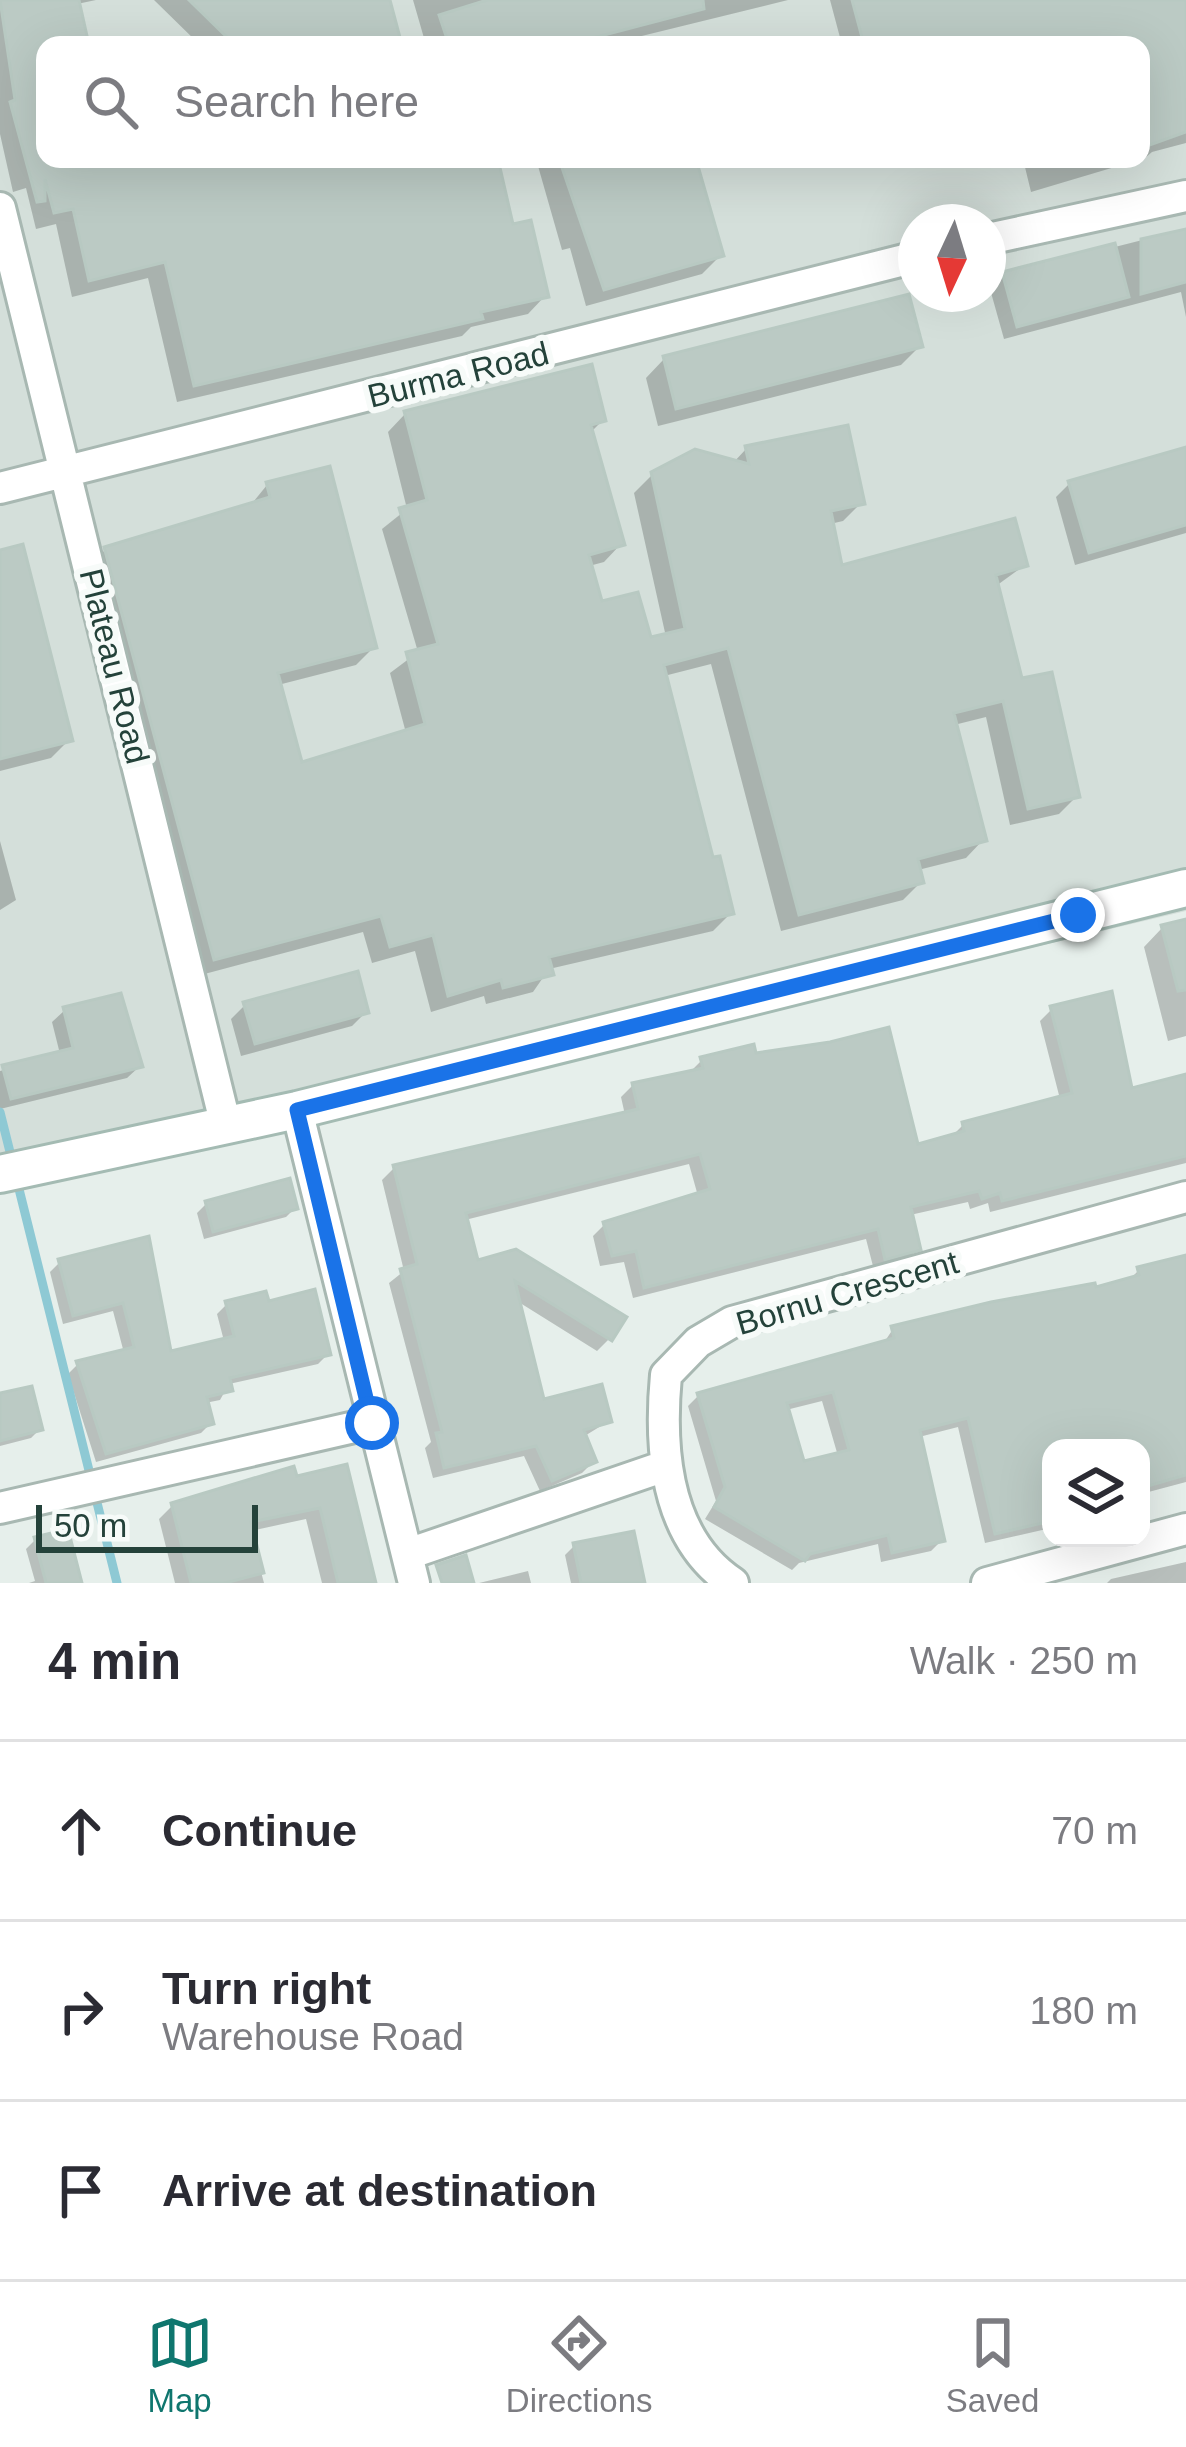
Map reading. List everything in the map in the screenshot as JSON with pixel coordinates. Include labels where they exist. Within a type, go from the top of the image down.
[{"type":"main road","points":[[15,1171],[297,1110],[1186,888]]},
{"type":"street","points":[[1006,235],[1186,196]]},
{"type":"street","name":"Plateau Road","points":[[0,208],[226,1126]]},
{"type":"street","name":"Burma Road","points":[[0,488],[898,262]]},
{"type":"street","points":[[297,1110],[411,1568],[665,1466],[685,1532],[713,1570],[733,1583]]},
{"type":"street","name":"Bornu Crescent","points":[[665,1466],[666,1375],[698,1342],[732,1322],[1186,1197]]},
{"type":"street","points":[[0,1508],[372,1423]]},
{"type":"street","points":[[987,1583],[1186,1529]]},
{"type":"shaded area","points":[[0,0],[1186,0],[1186,911],[0,1194]]},
{"type":"building","points":[[0,0],[79,0],[87,36],[36,36],[36,168],[500,168],[513,224],[531,220],[549,297],[481,312],[483,319],[194,386],[165,262],[89,281],[73,209],[54,213],[45,179],[45,201],[37,202],[10,102],[15,100]]},
{"type":"building","points":[[189,0],[390,0],[400,36],[226,36]]},
{"type":"building","points":[[487,0],[703,0],[704,9],[600,36],[446,36],[439,15]]},
{"type":"building","points":[[852,0],[1186,0],[1186,132],[1150,145],[1150,36],[862,36]]},
{"type":"building","points":[[562,168],[699,168],[724,256],[604,290]]},
{"type":"building","points":[[1186,229],[1186,282],[1141,294],[1141,239]]},
{"type":"building","points":[[1115,243],[1129,297],[1017,327],[1006,271]]},
{"type":"building","points":[[898,297],[898,312],[914,312],[923,347],[676,409],[663,356]]},
{"type":"building","points":[[592,364],[606,421],[591,425],[625,545],[589,555],[602,601],[638,592],[651,637],[685,629],[651,472],[695,449],[749,464],[745,446],[848,425],[865,504],[831,511],[842,565],[1015,518],[1028,566],[996,575],[1022,678],[1052,672],[1080,797],[1028,809],[1003,701],[954,713],[987,841],[918,859],[924,883],[799,915],[728,648],[664,665],[713,857],[720,856],[734,914],[549,957],[554,975],[503,988],[501,980],[448,996],[433,935],[390,947],[381,916],[214,960],[104,547],[270,497],[266,482],[330,466],[377,648],[278,673],[302,762],[425,724],[406,652],[438,644],[399,508],[427,500],[404,411]]},
{"type":"building","points":[[1186,447],[1186,525],[1089,553],[1068,481]]},
{"type":"building","points":[[23,544],[73,741],[0,759],[0,550]]},
{"type":"building","points":[[1186,919],[1186,990],[1178,991],[1161,925]]},
{"type":"building","points":[[358,971],[369,1013],[255,1044],[243,1002]]},
{"type":"building","points":[[1112,991],[1132,1088],[1186,1074],[1186,1156],[1002,1201],[1000,1193],[982,1199],[979,1191],[911,1207],[921,1250],[885,1260],[878,1229],[644,1288],[636,1251],[612,1256],[603,1222],[710,1189],[700,1154],[466,1213],[478,1260],[516,1249],[627,1317],[612,1341],[515,1281],[544,1399],[602,1384],[612,1422],[584,1430],[597,1462],[552,1481],[536,1446],[444,1468],[436,1433],[442,1432],[400,1269],[417,1264],[393,1165],[638,1109],[632,1083],[703,1068],[700,1057],[754,1044],[756,1053],[830,1042],[889,1027],[918,1144],[964,1131],[962,1122],[1072,1093],[1050,1006]]},
{"type":"building","points":[[121,993],[143,1067],[11,1099],[2,1065],[73,1048],[63,1007]]},
{"type":"building","points":[[290,1178],[298,1209],[213,1232],[205,1201]]},
{"type":"building","points":[[149,1236],[171,1351],[234,1336],[225,1301],[266,1291],[269,1301],[315,1289],[331,1355],[230,1378],[233,1391],[207,1397],[214,1424],[106,1454],[76,1361],[134,1347],[123,1303],[73,1316],[58,1259]]},
{"type":"building","points":[[1186,1255],[1186,1475],[1150,1485],[1150,1439],[1042,1439],[1042,1523],[995,1534],[968,1418],[920,1430],[945,1541],[892,1553],[888,1535],[810,1554],[805,1561],[714,1507],[725,1487],[697,1393],[894,1338],[891,1326],[1139,1275],[1137,1267]],"holes":[[[833,1392],[849,1450],[804,1461],[787,1403]]]},
{"type":"building","points":[[32,1386],[43,1430],[0,1441],[0,1393]]},
{"type":"building","points":[[347,1464],[376,1583],[338,1583],[320,1508],[251,1522],[264,1573],[225,1583],[191,1583],[171,1503],[294,1466],[297,1476]]},
{"type":"building","points":[[68,1529],[82,1583],[46,1583],[34,1537]]},
{"type":"building","points":[[634,1531],[645,1583],[581,1583],[573,1543]]},
{"type":"building","points":[[466,1555],[474,1583],[442,1583],[436,1565]]},
{"type":"waterway","points":[[0,1112],[13,1164]]},
{"type":"waterway","points":[[17,1181],[117,1583]]},
{"type":"route","points":[[372,1423],[297,1110],[1078,915]]}]
